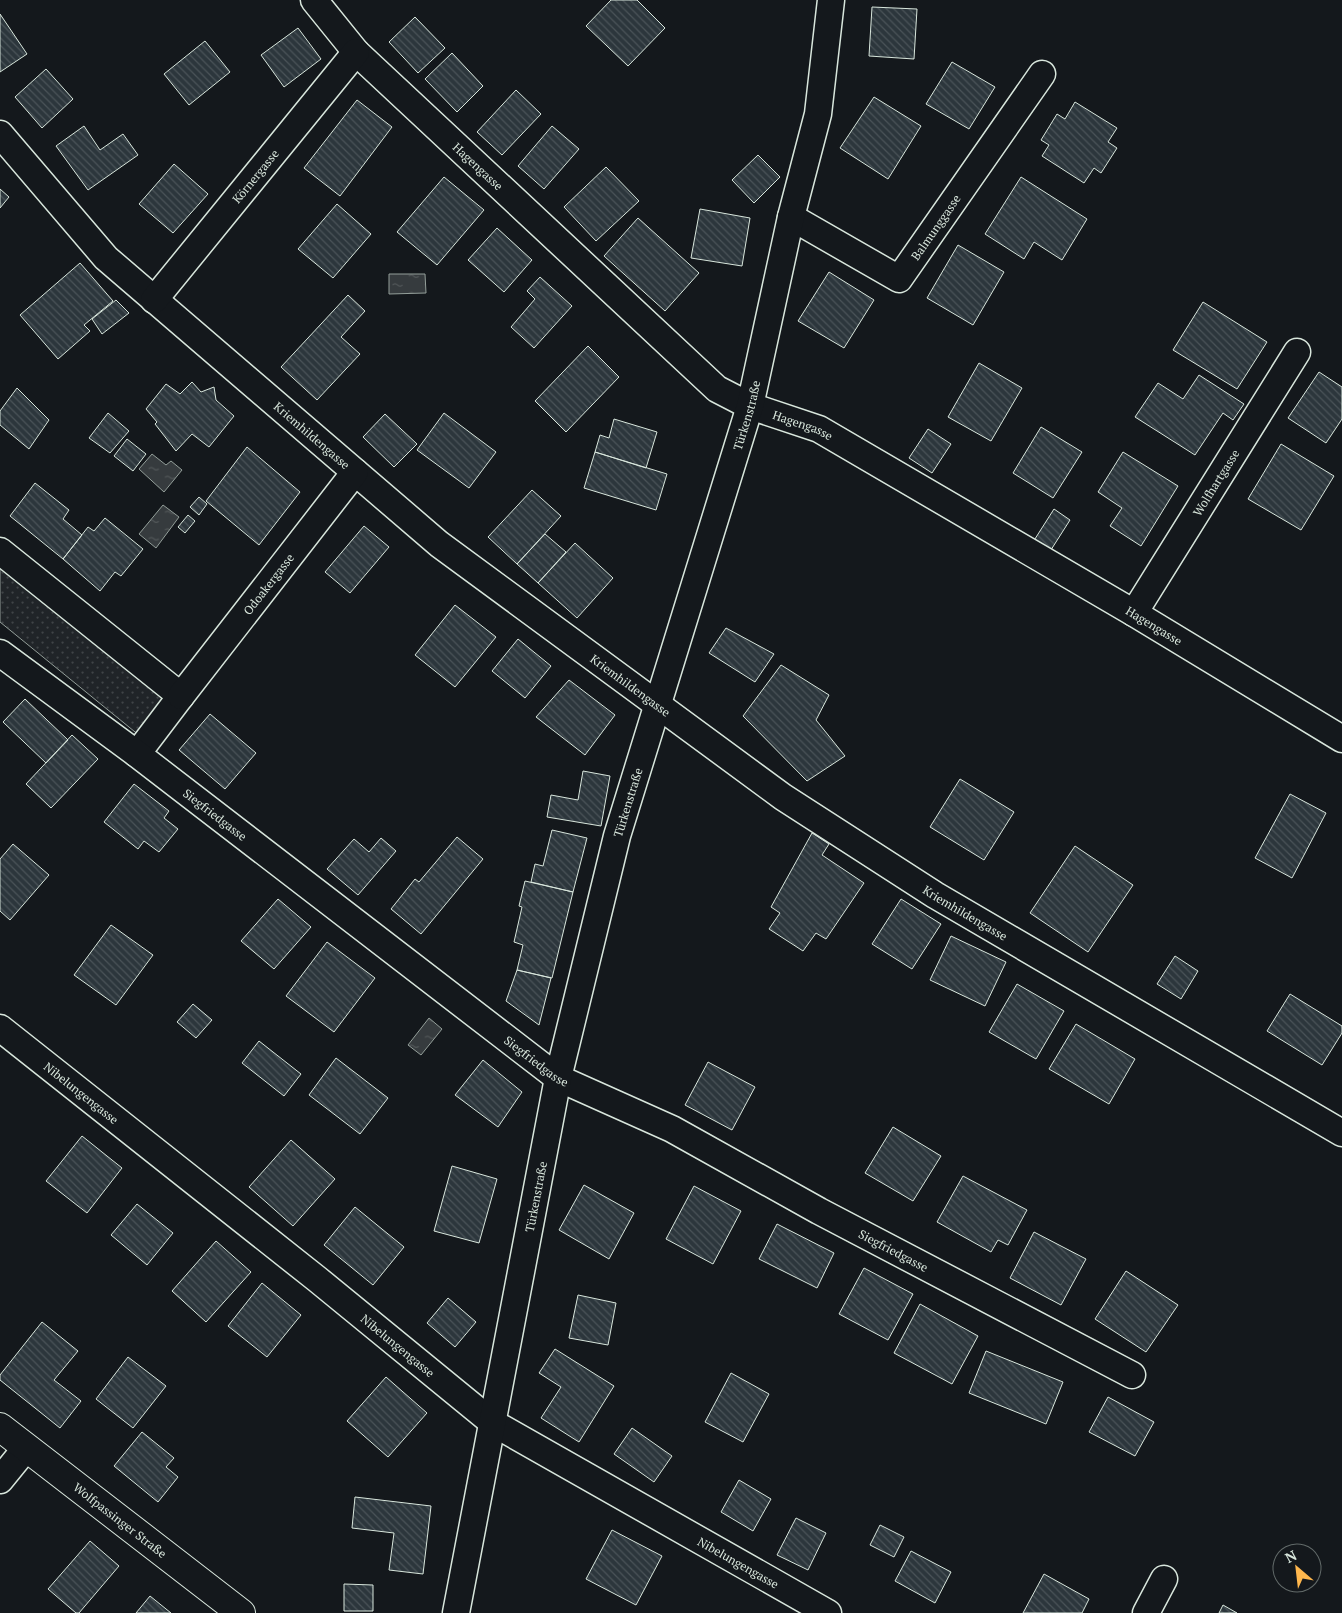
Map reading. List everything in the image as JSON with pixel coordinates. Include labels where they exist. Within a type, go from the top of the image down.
[{"type":"street","name":"Hagengasse","points":[[314,0],[356,52],[717,389],[750,406],[819,429],[1134,613],[1342,739]]},
{"type":"street","name":"Türkenstraße","points":[[456,1613],[558,1078],[617,836],[750,406],[791,217],[818,114],[832,0]]},
{"type":"street","name":"Körnergasse","points":[[154,300],[356,52]]},
{"type":"street","name":"Balmunggasse","points":[[791,217],[899,279],[1042,74]]},
{"type":"street","name":"Kriemhildengasse","points":[[0,134],[106,258],[439,544],[783,797],[934,895],[1342,1132]]},
{"type":"street","name":"Wolfhartgasse","points":[[1134,613],[1297,352]]},
{"type":"street","name":"Odoakergasse","points":[[137,754],[355,472]]},
{"type":"street","points":[[0,551],[181,696]]},
{"type":"street","name":"Siegfriedgasse","points":[[0,653],[137,754],[558,1078],[672,1129],[819,1211],[1132,1375]]},
{"type":"street","name":"Nibelungengasse","points":[[0,1028],[317,1279],[493,1423],[828,1613]]},
{"type":"street","name":"Wolfpassinger Straße","points":[[0,1427],[241,1613]]},
{"type":"street","points":[[0,1480],[26,1448]]},
{"type":"street","points":[[1146,1613],[1164,1579]]},
{"type":"shaded area","points":[[0,565],[168,702],[140,736],[0,622]]},
{"type":"water","points":[[389,274],[425,274],[426,293],[389,294]]},
{"type":"water","points":[[152,454],[166,465],[171,461],[182,470],[164,492],[139,469]]},
{"type":"water","points":[[163,505],[179,517],[156,548],[139,534]]},
{"type":"water","points":[[429,1018],[442,1029],[421,1055],[408,1045]]},
{"type":"building","points":[[611,0],[637,0],[665,28],[628,66],[586,26]]},
{"type":"building","points":[[872,7],[917,9],[914,59],[869,56]]},
{"type":"building","points":[[0,14],[27,54],[0,72]]},
{"type":"building","points":[[415,17],[445,48],[418,73],[389,42]]},
{"type":"building","points":[[298,28],[321,59],[284,87],[261,55]]},
{"type":"building","points":[[205,41],[230,72],[189,105],[164,74]]},
{"type":"building","points":[[452,53],[483,86],[457,112],[425,79]]},
{"type":"building","points":[[952,62],[995,87],[969,129],[926,104]]},
{"type":"building","points":[[46,69],[73,99],[42,128],[15,97]]},
{"type":"building","points":[[516,90],[541,114],[502,155],[477,132]]},
{"type":"building","points":[[874,97],[921,126],[888,179],[840,148]]},
{"type":"building","points":[[357,100],[392,127],[340,196],[304,168]]},
{"type":"building","points":[[1075,102],[1117,128],[1108,142],[1117,148],[1101,173],[1094,168],[1084,183],[1042,156],[1049,145],[1041,140],[1057,114],[1065,119]]},
{"type":"building","points":[[84,126],[100,150],[123,134],[138,155],[88,190],[56,146]]},
{"type":"building","points":[[552,126],[579,149],[544,189],[518,166]]},
{"type":"building","points":[[758,155],[780,177],[754,203],[732,180]]},
{"type":"building","points":[[174,164],[208,194],[173,233],[139,204]]},
{"type":"building","points":[[606,167],[639,201],[596,241],[564,207]]},
{"type":"building","points":[[444,177],[484,210],[437,265],[397,232]]},
{"type":"building","points":[[1021,177],[1087,219],[1062,260],[1034,242],[1024,259],[985,234]]},
{"type":"building","points":[[0,189],[9,197],[0,208]]},
{"type":"building","points":[[337,204],[371,234],[333,278],[298,249]]},
{"type":"building","points":[[700,209],[750,218],[742,266],[691,258]]},
{"type":"building","points":[[638,218],[699,273],[665,311],[604,256]]},
{"type":"building","points":[[497,228],[532,260],[504,292],[468,260]]},
{"type":"building","points":[[958,245],[1004,272],[973,325],[927,298]]},
{"type":"building","points":[[80,263],[113,301],[84,325],[90,331],[58,359],[20,315]]},
{"type":"building","points":[[829,272],[874,300],[844,348],[798,321]]},
{"type":"building","points":[[540,277],[572,306],[534,348],[511,327],[535,299],[527,291]]},
{"type":"building","points":[[348,295],[365,311],[341,337],[360,354],[317,400],[281,367]]},
{"type":"building","points":[[116,300],[129,313],[102,334],[92,319]]},
{"type":"building","points":[[1203,302],[1267,342],[1237,389],[1173,350]]},
{"type":"building","points":[[588,346],[619,377],[566,432],[535,401]]},
{"type":"building","points":[[979,363],[1022,388],[991,441],[948,417]]},
{"type":"building","points":[[1319,372],[1342,387],[1342,419],[1326,443],[1288,418]]},
{"type":"building","points":[[1199,375],[1244,404],[1233,420],[1223,413],[1195,455],[1135,417],[1158,383],[1183,399]]},
{"type":"building","points":[[192,382],[201,392],[214,387],[216,400],[234,416],[209,447],[192,434],[176,451],[146,409],[166,384],[180,394]]},
{"type":"building","points":[[17,388],[49,420],[29,449],[0,425],[0,411]]},
{"type":"building","points":[[108,413],[129,431],[110,453],[89,438]]},
{"type":"building","points":[[444,413],[496,452],[469,488],[417,450]]},
{"type":"building","points":[[385,414],[417,444],[394,467],[363,437]]},
{"type":"building","points":[[614,419],[657,432],[646,468],[595,452],[600,435],[609,438]]},
{"type":"building","points":[[1041,427],[1082,452],[1053,498],[1013,473]]},
{"type":"building","points":[[928,429],[951,444],[932,473],[909,458]]},
{"type":"building","points":[[127,439],[146,454],[133,471],[114,456]]},
{"type":"building","points":[[1281,444],[1334,476],[1301,530],[1248,499]]},
{"type":"building","points":[[247,447],[300,492],[259,545],[206,501]]},
{"type":"building","points":[[595,452],[667,474],[656,510],[584,488]]},
{"type":"building","points":[[1123,452],[1178,486],[1141,546],[1110,526],[1122,508],[1098,492]]},
{"type":"building","points":[[35,483],[69,510],[63,519],[82,535],[63,559],[10,516]]},
{"type":"building","points":[[532,490],[561,516],[517,564],[488,537]]},
{"type":"building","points":[[199,497],[207,504],[199,515],[190,507]]},
{"type":"building","points":[[1054,509],[1070,520],[1049,553],[1033,542]]},
{"type":"building","points":[[188,515],[195,521],[185,533],[178,527]]},
{"type":"building","points":[[105,518],[143,549],[121,576],[115,572],[100,591],[63,559],[88,527],[94,531]]},
{"type":"building","points":[[364,526],[389,547],[350,593],[325,572]]},
{"type":"building","points":[[545,534],[566,552],[538,583],[517,564]]},
{"type":"building","points":[[575,543],[613,578],[577,618],[538,583]]},
{"type":"building","points":[[455,605],[496,637],[455,687],[415,655]]},
{"type":"building","points":[[726,628],[774,654],[755,682],[709,653]]},
{"type":"building","points":[[518,639],[551,666],[525,698],[492,671]]},
{"type":"building","points":[[781,665],[829,695],[816,720],[845,756],[807,781],[743,716]]},
{"type":"building","points":[[569,680],[615,715],[585,755],[536,717]]},
{"type":"building","points":[[25,699],[68,740],[46,763],[3,722]]},
{"type":"building","points":[[210,714],[256,753],[225,789],[179,750]]},
{"type":"building","points":[[72,735],[98,759],[51,808],[26,784]]},
{"type":"building","points":[[583,771],[610,776],[601,826],[547,817],[551,795],[578,800]]},
{"type":"building","points":[[960,779],[1014,812],[984,860],[930,827]]},
{"type":"building","points":[[134,784],[169,811],[164,818],[178,829],[159,852],[144,841],[138,849],[104,822]]},
{"type":"building","points":[[1290,794],[1326,813],[1292,878],[1255,858]]},
{"type":"building","points":[[552,830],[587,838],[573,892],[531,882],[535,864],[543,866]]},
{"type":"building","points":[[812,833],[829,844],[822,855],[864,883],[826,939],[816,933],[803,951],[769,929],[780,913],[771,907]]},
{"type":"building","points":[[457,837],[483,859],[421,934],[391,909],[415,879],[419,882]]},
{"type":"building","points":[[381,838],[396,851],[358,895],[327,869],[354,839],[369,852]]},
{"type":"building","points":[[13,844],[49,875],[10,920],[0,911],[0,859]]},
{"type":"building","points":[[1075,846],[1133,885],[1088,952],[1030,913]]},
{"type":"building","points":[[525,881],[573,892],[552,978],[517,970],[523,945],[514,942],[522,907],[519,906]]},
{"type":"building","points":[[278,899],[311,927],[274,969],[241,941]]},
{"type":"building","points":[[901,899],[941,924],[912,969],[872,944]]},
{"type":"building","points":[[111,925],[153,955],[116,1005],[74,975]]},
{"type":"building","points":[[951,936],[1006,962],[985,1006],[930,980]]},
{"type":"building","points":[[327,942],[375,978],[334,1032],[286,996]]},
{"type":"building","points":[[1175,956],[1198,971],[1181,999],[1157,984]]},
{"type":"building","points":[[517,970],[551,978],[539,1025],[506,1001]]},
{"type":"building","points":[[1017,984],[1064,1011],[1036,1059],[989,1032]]},
{"type":"building","points":[[1290,994],[1342,1026],[1342,1033],[1322,1065],[1267,1031]]},
{"type":"building","points":[[193,1004],[212,1020],[196,1038],[177,1022]]},
{"type":"building","points":[[1076,1024],[1135,1059],[1109,1104],[1049,1069]]},
{"type":"building","points":[[259,1041],[301,1074],[284,1096],[242,1063]]},
{"type":"building","points":[[336,1058],[388,1098],[360,1134],[309,1095]]},
{"type":"building","points":[[483,1060],[522,1092],[498,1127],[455,1095]]},
{"type":"building","points":[[708,1062],[755,1087],[732,1130],[685,1105]]},
{"type":"building","points":[[893,1127],[941,1156],[913,1201],[865,1173]]},
{"type":"building","points":[[82,1136],[122,1168],[87,1213],[46,1181]]},
{"type":"building","points":[[291,1140],[335,1179],[293,1226],[249,1187]]},
{"type":"building","points":[[452,1166],[497,1179],[479,1243],[434,1231]]},
{"type":"building","points":[[963,1176],[1027,1210],[1008,1245],[998,1240],[991,1252],[937,1222]]},
{"type":"building","points":[[584,1185],[634,1213],[609,1259],[559,1230]]},
{"type":"building","points":[[694,1186],[741,1211],[713,1264],[666,1239]]},
{"type":"building","points":[[137,1204],[173,1233],[147,1265],[111,1235]]},
{"type":"building","points":[[355,1207],[404,1247],[373,1285],[324,1245]]},
{"type":"building","points":[[777,1224],[834,1253],[817,1288],[759,1259]]},
{"type":"building","points":[[1034,1232],[1086,1259],[1061,1305],[1010,1278]]},
{"type":"building","points":[[216,1241],[251,1272],[206,1322],[172,1291]]},
{"type":"building","points":[[864,1268],[913,1294],[888,1340],[839,1314]]},
{"type":"building","points":[[1126,1271],[1178,1305],[1146,1352],[1095,1319]]},
{"type":"building","points":[[262,1283],[301,1315],[267,1357],[228,1326]]},
{"type":"building","points":[[578,1295],[616,1303],[608,1345],[569,1338]]},
{"type":"building","points":[[448,1298],[476,1322],[455,1347],[427,1323]]},
{"type":"building","points":[[920,1304],[978,1336],[952,1384],[894,1353]]},
{"type":"building","points":[[42,1322],[78,1351],[54,1380],[81,1401],[60,1428],[0,1380],[0,1375]]},
{"type":"building","points":[[555,1349],[614,1386],[579,1442],[541,1418],[561,1387],[539,1373]]},
{"type":"building","points":[[986,1351],[1063,1382],[1046,1424],[969,1393]]},
{"type":"building","points":[[128,1357],[166,1386],[133,1428],[96,1399]]},
{"type":"building","points":[[731,1373],[769,1394],[743,1442],[705,1422]]},
{"type":"building","points":[[386,1377],[427,1413],[388,1457],[347,1421]]},
{"type":"building","points":[[1108,1397],[1154,1422],[1135,1456],[1089,1432]]},
{"type":"building","points":[[632,1428],[672,1456],[654,1482],[614,1454]]},
{"type":"building","points":[[142,1432],[174,1458],[166,1467],[178,1477],[158,1502],[114,1466]]},
{"type":"building","points":[[739,1480],[771,1499],[753,1531],[721,1512]]},
{"type":"building","points":[[355,1497],[431,1506],[423,1574],[389,1570],[394,1533],[352,1528]]},
{"type":"building","points":[[796,1518],[826,1533],[808,1570],[777,1555]]},
{"type":"building","points":[[880,1525],[904,1537],[894,1557],[870,1545]]},
{"type":"building","points":[[612,1530],[662,1556],[636,1605],[586,1579]]},
{"type":"building","points":[[90,1541],[119,1566],[79,1613],[76,1613],[48,1589]]},
{"type":"building","points":[[911,1551],[951,1572],[935,1603],[895,1581]]},
{"type":"building","points":[[1044,1574],[1089,1599],[1082,1613],[1023,1613]]},
{"type":"building","points":[[344,1584],[373,1585],[373,1611],[344,1611]]},
{"type":"building","points":[[150,1596],[171,1613],[136,1613]]},
{"type":"building","points":[[1223,1605],[1237,1613],[1219,1613]]}]
